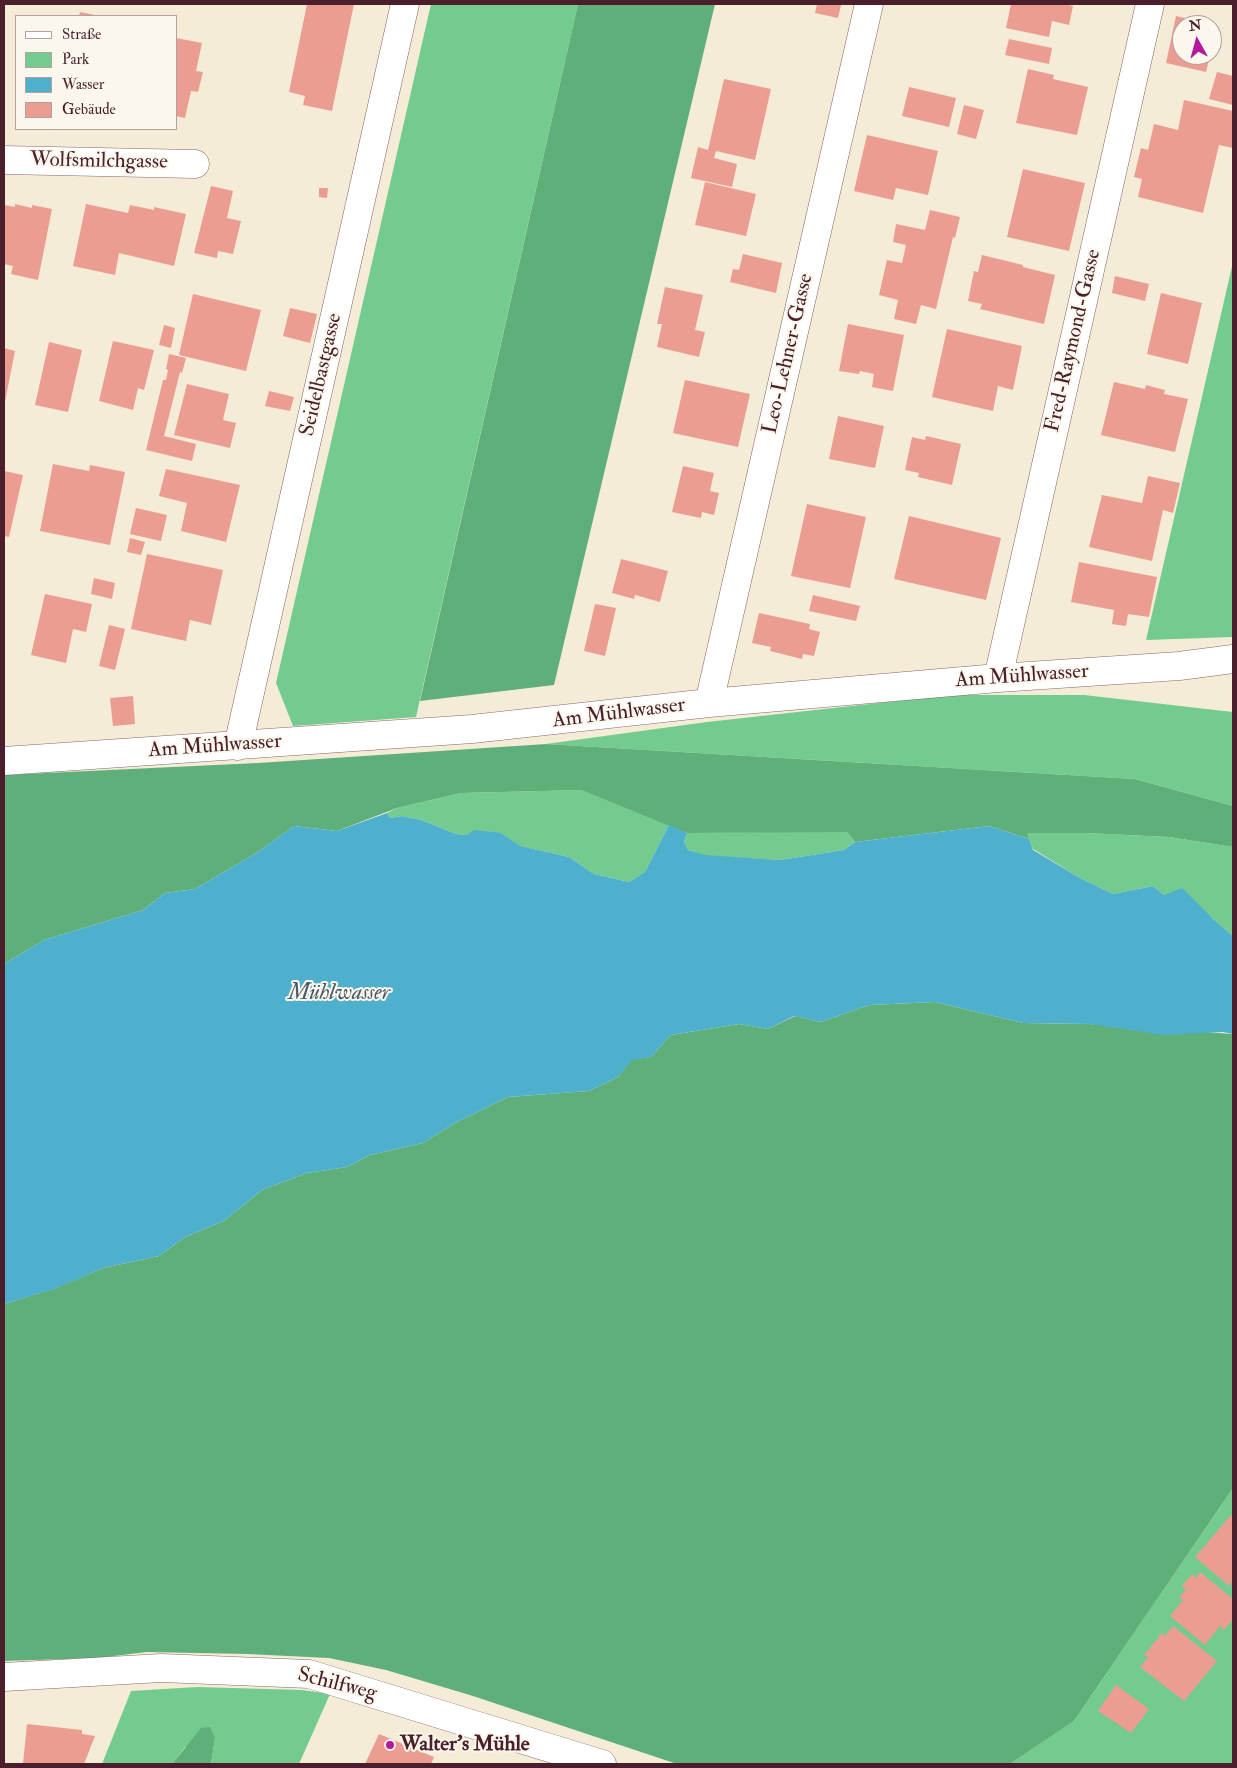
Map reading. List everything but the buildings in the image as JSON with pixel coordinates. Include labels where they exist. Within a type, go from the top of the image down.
[{"type":"street","name":"Seidelbastgasse","points":[[238,746],[405,4]]},
{"type":"street","name":"Leo-Lehner-Gasse","points":[[709,703],[869,4]]},
{"type":"street","name":"Fred-Raymond-Gasse","points":[[998,678],[1150,4]]},
{"type":"street","name":"Wolfsmilchgasse","points":[[4,160],[195,164]]},
{"type":"street","name":"Am Mühlwasser","points":[[4,761],[510,726],[709,703],[998,678],[1180,666],[1233,659]]},
{"type":"street","name":"Schilfweg","points":[[4,1677],[161,1668],[309,1674],[602,1764]]},
{"type":"green space","points":[[431,4],[578,4],[416,717],[293,726],[276,683]]},
{"type":"green space","points":[[578,4],[715,4],[554,685],[420,701]]},
{"type":"green space","points":[[1233,262],[1233,637],[1146,640]]},
{"type":"green space","points":[[951,695],[1084,695],[1233,712],[1233,806],[1135,779],[546,744],[707,722]]},
{"type":"green space","points":[[546,744],[1135,779],[1233,806],[1233,847],[1169,837],[1086,833],[1027,833],[1029,839],[989,826],[855,842],[847,832],[687,833],[581,790],[461,793],[397,808],[337,831],[294,826],[258,852],[195,889],[165,893],[143,910],[44,940],[4,964],[4,775],[258,763]]},
{"type":"green space","points":[[581,790],[669,825],[645,872],[629,882],[594,874],[569,857],[519,846],[501,833],[456,834],[421,820],[402,816],[390,818],[387,813],[397,808],[461,793]]},
{"type":"green space","points":[[847,832],[855,842],[844,850],[780,860],[705,856],[688,850],[684,842],[687,833]]},
{"type":"green space","points":[[1026,833],[1086,833],[1169,837],[1233,847],[1233,936],[1212,918],[1164,895],[1153,886],[1113,894],[1080,878],[1033,849]]},
{"type":"green space","points":[[935,1002],[1023,1023],[1089,1024],[1233,1034],[1233,1488],[1074,1721],[1010,1764],[677,1764],[473,1696],[386,1670],[329,1658],[147,1652],[97,1658],[4,1661],[4,1304],[56,1288],[103,1268],[159,1256],[185,1237],[224,1221],[262,1190],[307,1173],[347,1167],[370,1155],[423,1143],[455,1123],[508,1097],[589,1091],[618,1077],[632,1059],[651,1057],[671,1035],[739,1024],[768,1029],[795,1016],[821,1022],[869,1005]]},
{"type":"green space","points":[[1233,1488],[1233,1764],[1010,1764],[1074,1721]]},
{"type":"green space","points":[[197,1687],[302,1690],[330,1694],[299,1764],[211,1764],[215,1738],[185,1747],[172,1764],[102,1764],[131,1691]]},
{"type":"green space","points":[[210,1727],[215,1738],[211,1764],[172,1764],[201,1728]]},
{"type":"water","name":"Mühlwasser","points":[[387,813],[390,818],[402,816],[421,820],[456,834],[467,835],[474,830],[501,833],[520,846],[569,857],[594,874],[629,882],[645,872],[669,825],[687,833],[684,842],[688,850],[705,855],[780,860],[844,850],[855,842],[989,826],[1029,839],[1033,850],[1080,878],[1113,894],[1153,886],[1164,895],[1182,888],[1233,936],[1233,1034],[1223,1032],[1164,1035],[1089,1024],[1023,1023],[935,1002],[869,1005],[821,1022],[794,1016],[768,1029],[739,1024],[671,1035],[651,1057],[632,1060],[618,1077],[589,1091],[508,1097],[455,1123],[423,1143],[370,1155],[347,1167],[307,1173],[262,1190],[224,1221],[185,1237],[159,1256],[103,1268],[57,1288],[4,1304],[4,964],[44,940],[143,910],[165,893],[195,889],[258,852],[294,826],[337,831]]},
{"type":"place","name":"Walter's Mühle","points":[[390,1745]]}]
